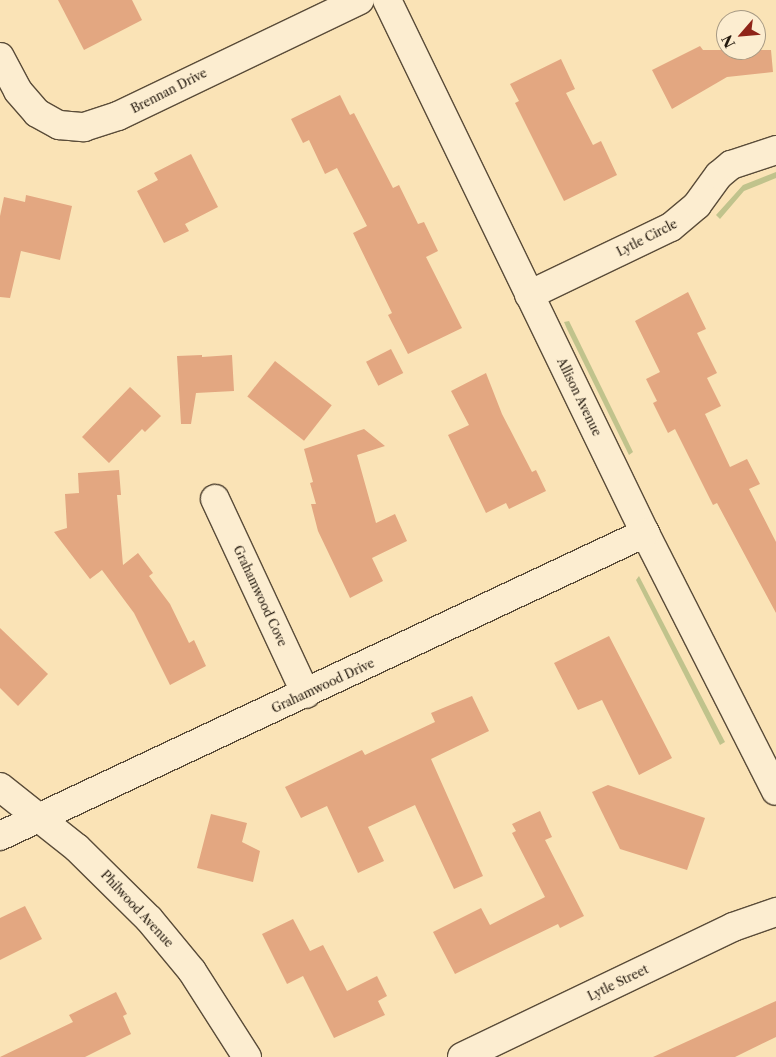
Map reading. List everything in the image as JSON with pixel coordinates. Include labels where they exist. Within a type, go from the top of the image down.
[{"type":"street","name":"Brennan Drive","points":[[0,57],[18,92],[37,113],[59,125],[84,127],[118,116],[360,0]]},
{"type":"street","name":"Allison Avenue","points":[[387,0],[645,533],[776,791]]},
{"type":"street","name":"Lytle Circle","points":[[529,295],[672,227],[697,205],[719,175],[731,165],[776,150]]},
{"type":"street","name":"Grahamwood Cove","points":[[215,499],[306,694]]},
{"type":"street","name":"Grahamwood Drive","points":[[0,836],[38,816],[306,694],[645,533]]},
{"type":"street","name":"Philwood Avenue","points":[[0,786],[38,816],[120,889],[161,933],[192,971],[247,1057]]},
{"type":"street","name":"Lytle Street","points":[[462,1057],[733,927],[776,912]]},
{"type":"green space","points":[[776,172],[776,178],[744,191],[720,219],[716,215],[743,185]]},
{"type":"green space","points":[[569,321],[633,452],[629,455],[564,322]]},
{"type":"green space","points":[[639,576],[725,742],[720,745],[636,580]]},
{"type":"building","points":[[58,0],[132,0],[142,20],[84,50]]},
{"type":"building","points":[[700,46],[703,50],[716,50],[716,60],[766,60],[766,50],[771,50],[773,72],[727,77],[672,109],[652,70]]},
{"type":"building","points":[[561,59],[575,89],[566,93],[593,145],[601,141],[617,175],[564,201],[515,103],[519,101],[510,84]]},
{"type":"building","points":[[340,95],[350,115],[354,113],[393,188],[399,185],[418,224],[424,222],[438,251],[426,257],[462,328],[408,354],[388,315],[392,313],[353,233],[367,226],[337,168],[325,174],[309,140],[303,143],[291,119]]},
{"type":"building","points":[[191,154],[218,207],[185,224],[189,231],[164,243],[137,191],[158,180],[154,173]]},
{"type":"building","points":[[26,195],[72,206],[60,260],[21,251],[10,298],[0,297],[0,216],[4,197],[25,202]]},
{"type":"building","points":[[688,292],[706,329],[697,333],[717,373],[707,378],[721,406],[705,414],[730,467],[747,459],[760,484],[749,489],[776,542],[776,613],[717,503],[713,505],[675,429],[668,433],[653,403],[657,401],[646,379],[660,372],[635,321]]},
{"type":"building","points":[[391,349],[403,373],[378,386],[366,362]]},
{"type":"building","points":[[202,355],[202,357],[232,355],[234,391],[196,393],[191,424],[181,424],[177,356]]},
{"type":"building","points":[[275,361],[332,405],[304,441],[247,396]]},
{"type":"building","points":[[486,373],[502,414],[532,472],[536,470],[546,491],[509,509],[506,503],[486,513],[448,435],[469,425],[451,391]]},
{"type":"building","points":[[130,387],[161,416],[145,432],[142,429],[109,463],[82,437]]},
{"type":"building","points":[[364,429],[385,446],[357,455],[376,523],[395,514],[407,541],[372,558],[383,581],[350,598],[318,531],[311,504],[316,504],[310,483],[313,482],[304,449]]},
{"type":"building","points":[[119,470],[121,495],[117,495],[123,565],[138,553],[153,573],[149,576],[170,604],[189,643],[194,640],[206,666],[170,685],[134,613],[102,570],[90,579],[54,532],[67,528],[65,494],[79,493],[78,473]]},
{"type":"building","points":[[0,628],[48,674],[18,706],[0,688]]},
{"type":"building","points":[[609,636],[672,758],[639,775],[602,700],[578,710],[554,663]]},
{"type":"building","points":[[472,696],[489,731],[431,759],[483,876],[454,889],[415,805],[368,827],[384,861],[358,873],[327,806],[301,818],[285,787],[362,750],[365,755],[435,722],[431,713]]},
{"type":"building","points":[[608,785],[705,818],[687,870],[620,849],[592,792]]},
{"type":"building","points":[[540,811],[552,837],[545,840],[584,916],[560,928],[558,924],[455,974],[433,932],[481,908],[490,925],[545,897],[512,833],[516,831],[512,824]]},
{"type":"building","points":[[211,814],[247,823],[242,842],[260,851],[253,882],[197,868]]},
{"type":"building","points":[[25,906],[42,939],[0,960],[0,918]]},
{"type":"building","points":[[293,919],[310,951],[323,945],[347,991],[377,976],[387,996],[378,1001],[385,1015],[334,1038],[303,976],[287,984],[262,934]]},
{"type":"building","points":[[116,992],[127,1014],[123,1016],[131,1034],[85,1057],[0,1057],[73,1022],[69,1015]]},
{"type":"building","points":[[776,1001],[776,1037],[735,1057],[653,1057]]}]
